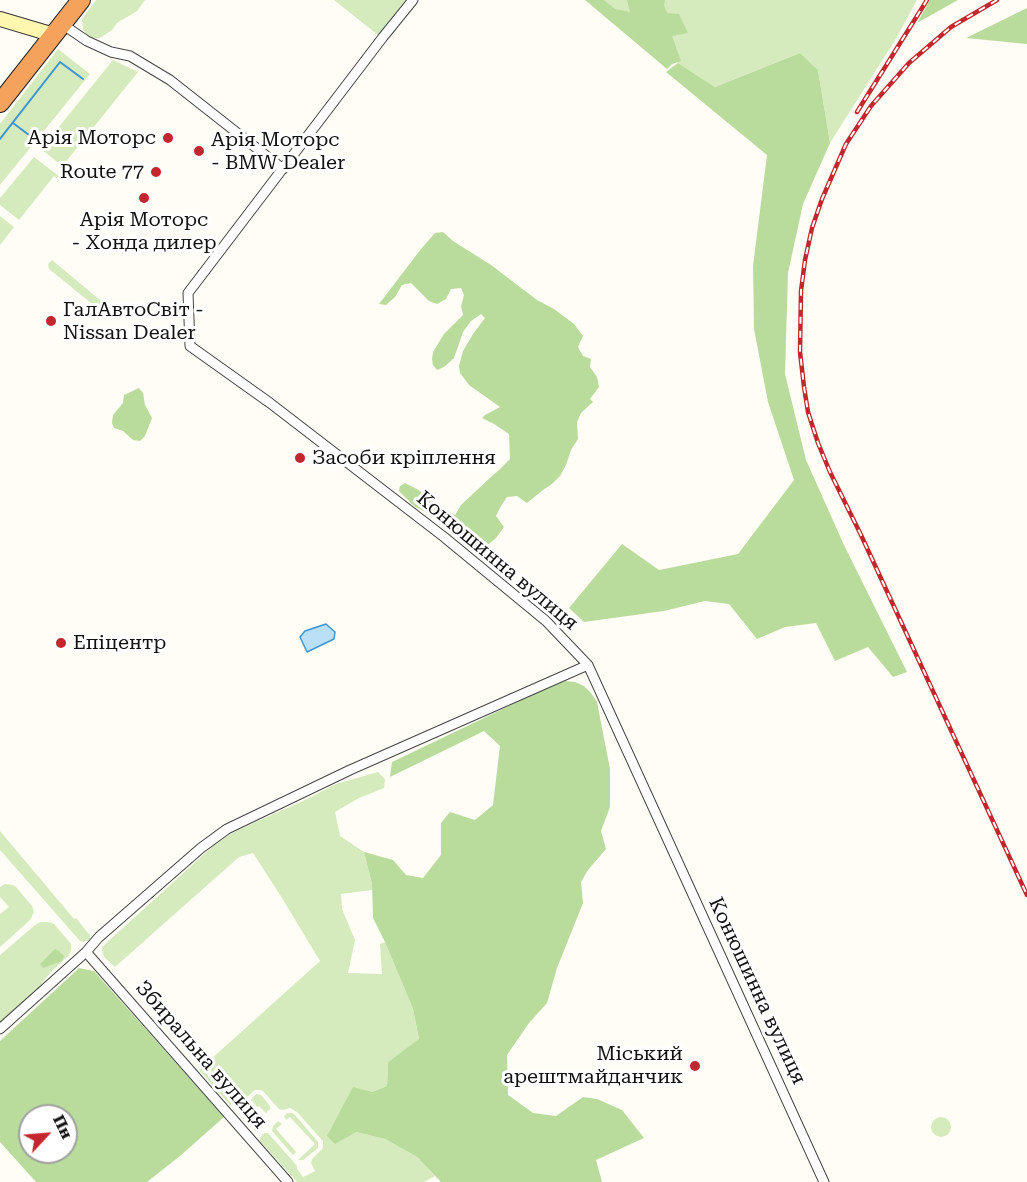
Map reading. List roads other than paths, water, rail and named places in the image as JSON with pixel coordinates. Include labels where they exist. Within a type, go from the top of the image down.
[{"type":"highway","points":[[0,104],[81,0]]},
{"type":"main road","points":[[0,19],[58,30]]},
{"type":"street","points":[[58,30],[111,52],[130,56],[170,80],[284,169],[413,0]]},
{"type":"street","name":"Конюшинна вулиця","points":[[284,169],[188,293],[190,346],[270,403],[444,537],[546,621],[588,665],[824,1182]]},
{"type":"street","points":[[0,1029],[86,952],[99,937],[201,848],[227,829],[350,770],[588,665]]},
{"type":"street","name":"Збиральна вулиця","points":[[86,952],[288,1182]]},
{"type":"water","points":[[326,624],[335,632],[334,639],[307,652],[300,637],[305,631]]},
{"type":"waterway","points":[[0,139],[60,62],[83,79]]},
{"type":"waterway","points":[[13,123],[33,138]]},
{"type":"railway","points":[[857,112],[927,0]]},
{"type":"railway","points":[[997,0],[951,27],[909,63],[871,106],[846,144],[812,228],[801,291],[800,352],[808,412],[830,472],[1027,895]]},
{"type":"place","name":"Арія Моторс","points":[[168,138]]},
{"type":"place","name":"Арія Моторс - BMW Dealer","points":[[199,151]]},
{"type":"place","name":"Route 77","points":[[156,172]]},
{"type":"place","name":"Арія Моторс - Хонда дилер","points":[[144,198]]},
{"type":"place","name":"ГалАвтоСвіт - Nissan Dealer","points":[[51,321]]},
{"type":"place","name":"Засоби кріплення","points":[[300,458]]},
{"type":"place","name":"Епіцентр","points":[[61,643]]},
{"type":"place","name":"Міський арештмайданчик","points":[[695,1066]]}]
